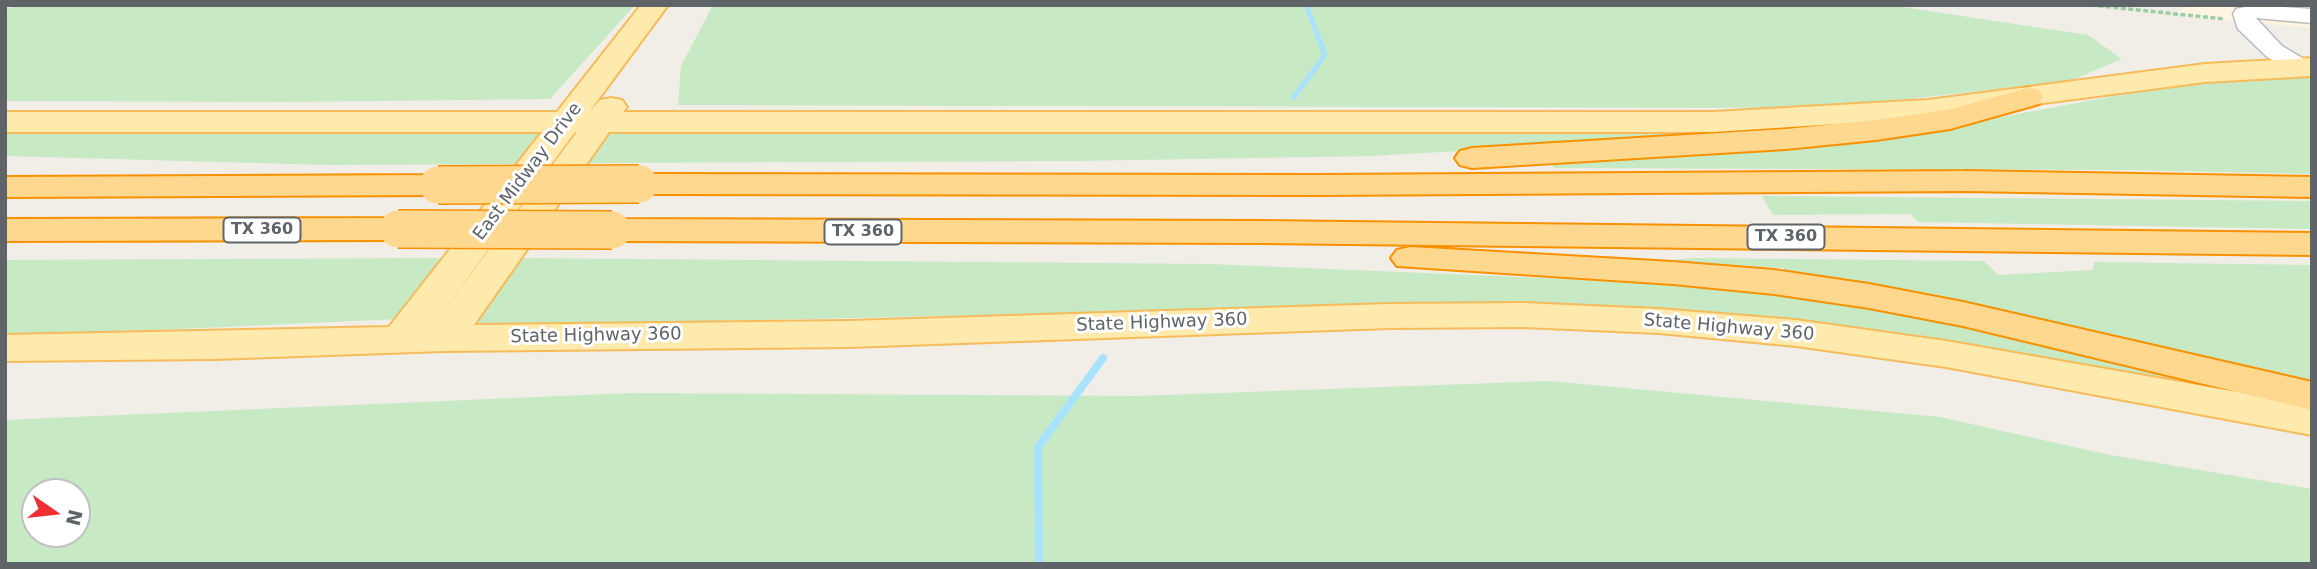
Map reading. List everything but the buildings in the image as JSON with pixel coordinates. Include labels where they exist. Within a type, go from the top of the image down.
[{"type":"highway","points":[[827,184],[922,172],[1440,160],[1786,139],[1950,119],[2028,97]]},
{"type":"highway","points":[[5,164],[106,168],[229,187]]},
{"type":"highway","points":[[5,187],[1965,181],[2312,187]]},
{"type":"highway","name":"TX 360","points":[[5,230],[398,229],[1114,234],[1274,232],[2312,244]]},
{"type":"highway","points":[[5,237],[126,230]]},
{"type":"highway","points":[[1114,234],[1266,251],[1648,271],[1774,282],[1963,314],[2312,396]]},
{"type":"main road","name":"East Midway Drive","points":[[444,338],[583,123],[655,5]]},
{"type":"main road","name":"East Midway Drive","points":[[401,339],[682,5]]},
{"type":"main road","points":[[5,122],[1630,124],[1928,109],[2205,74],[2306,67]]},
{"type":"main road","name":"State Highway 360","points":[[5,348],[215,346],[444,338],[849,334],[1389,316],[1523,315],[1658,321],[1796,333],[1946,354],[2312,420]]},
{"type":"lane","points":[[2306,67],[2274,51],[2245,21],[2244,14],[2258,11],[2312,16]]},
{"type":"path","points":[[2091,5],[2245,21]]},
{"type":"shaded area","points":[[2189,5],[2312,5],[2312,28],[2183,17],[2177,11]]},
{"type":"green space","points":[[17,5],[635,5],[550,99],[286,102],[5,101],[5,10]]},
{"type":"green space","points":[[713,5],[1889,5],[2088,35],[2122,59],[2070,81],[1828,108],[678,105],[681,66]]},
{"type":"green space","points":[[2312,73],[2312,174],[2128,170],[1554,168],[1548,159],[1886,134],[1980,121],[2163,87]]},
{"type":"green space","points":[[1773,126],[1780,133],[1371,156],[1076,161],[584,163],[608,131]]},
{"type":"green space","points":[[5,128],[544,129],[522,164],[327,165],[5,156]]},
{"type":"green space","points":[[1762,196],[2312,201],[2312,229],[1918,222],[1910,214],[1773,215]]},
{"type":"green space","points":[[447,258],[398,319],[5,337],[5,260]]},
{"type":"green space","points":[[517,258],[1211,264],[1613,281],[1618,278],[1797,293],[2062,345],[2289,405],[1465,305],[476,326],[472,322]]},
{"type":"green space","points":[[1671,260],[1984,261],[1998,275],[2093,270],[2094,262],[2312,265],[2312,388],[1784,272],[1784,268],[1671,263]]},
{"type":"green space","points":[[1549,381],[1940,417],[2105,454],[2312,489],[2312,564],[5,564],[5,420],[629,393],[1138,396]]},
{"type":"waterway","points":[[1294,97],[1325,55],[1306,5]]},
{"type":"waterway","points":[[1039,564],[1038,447],[1103,358]]}]
